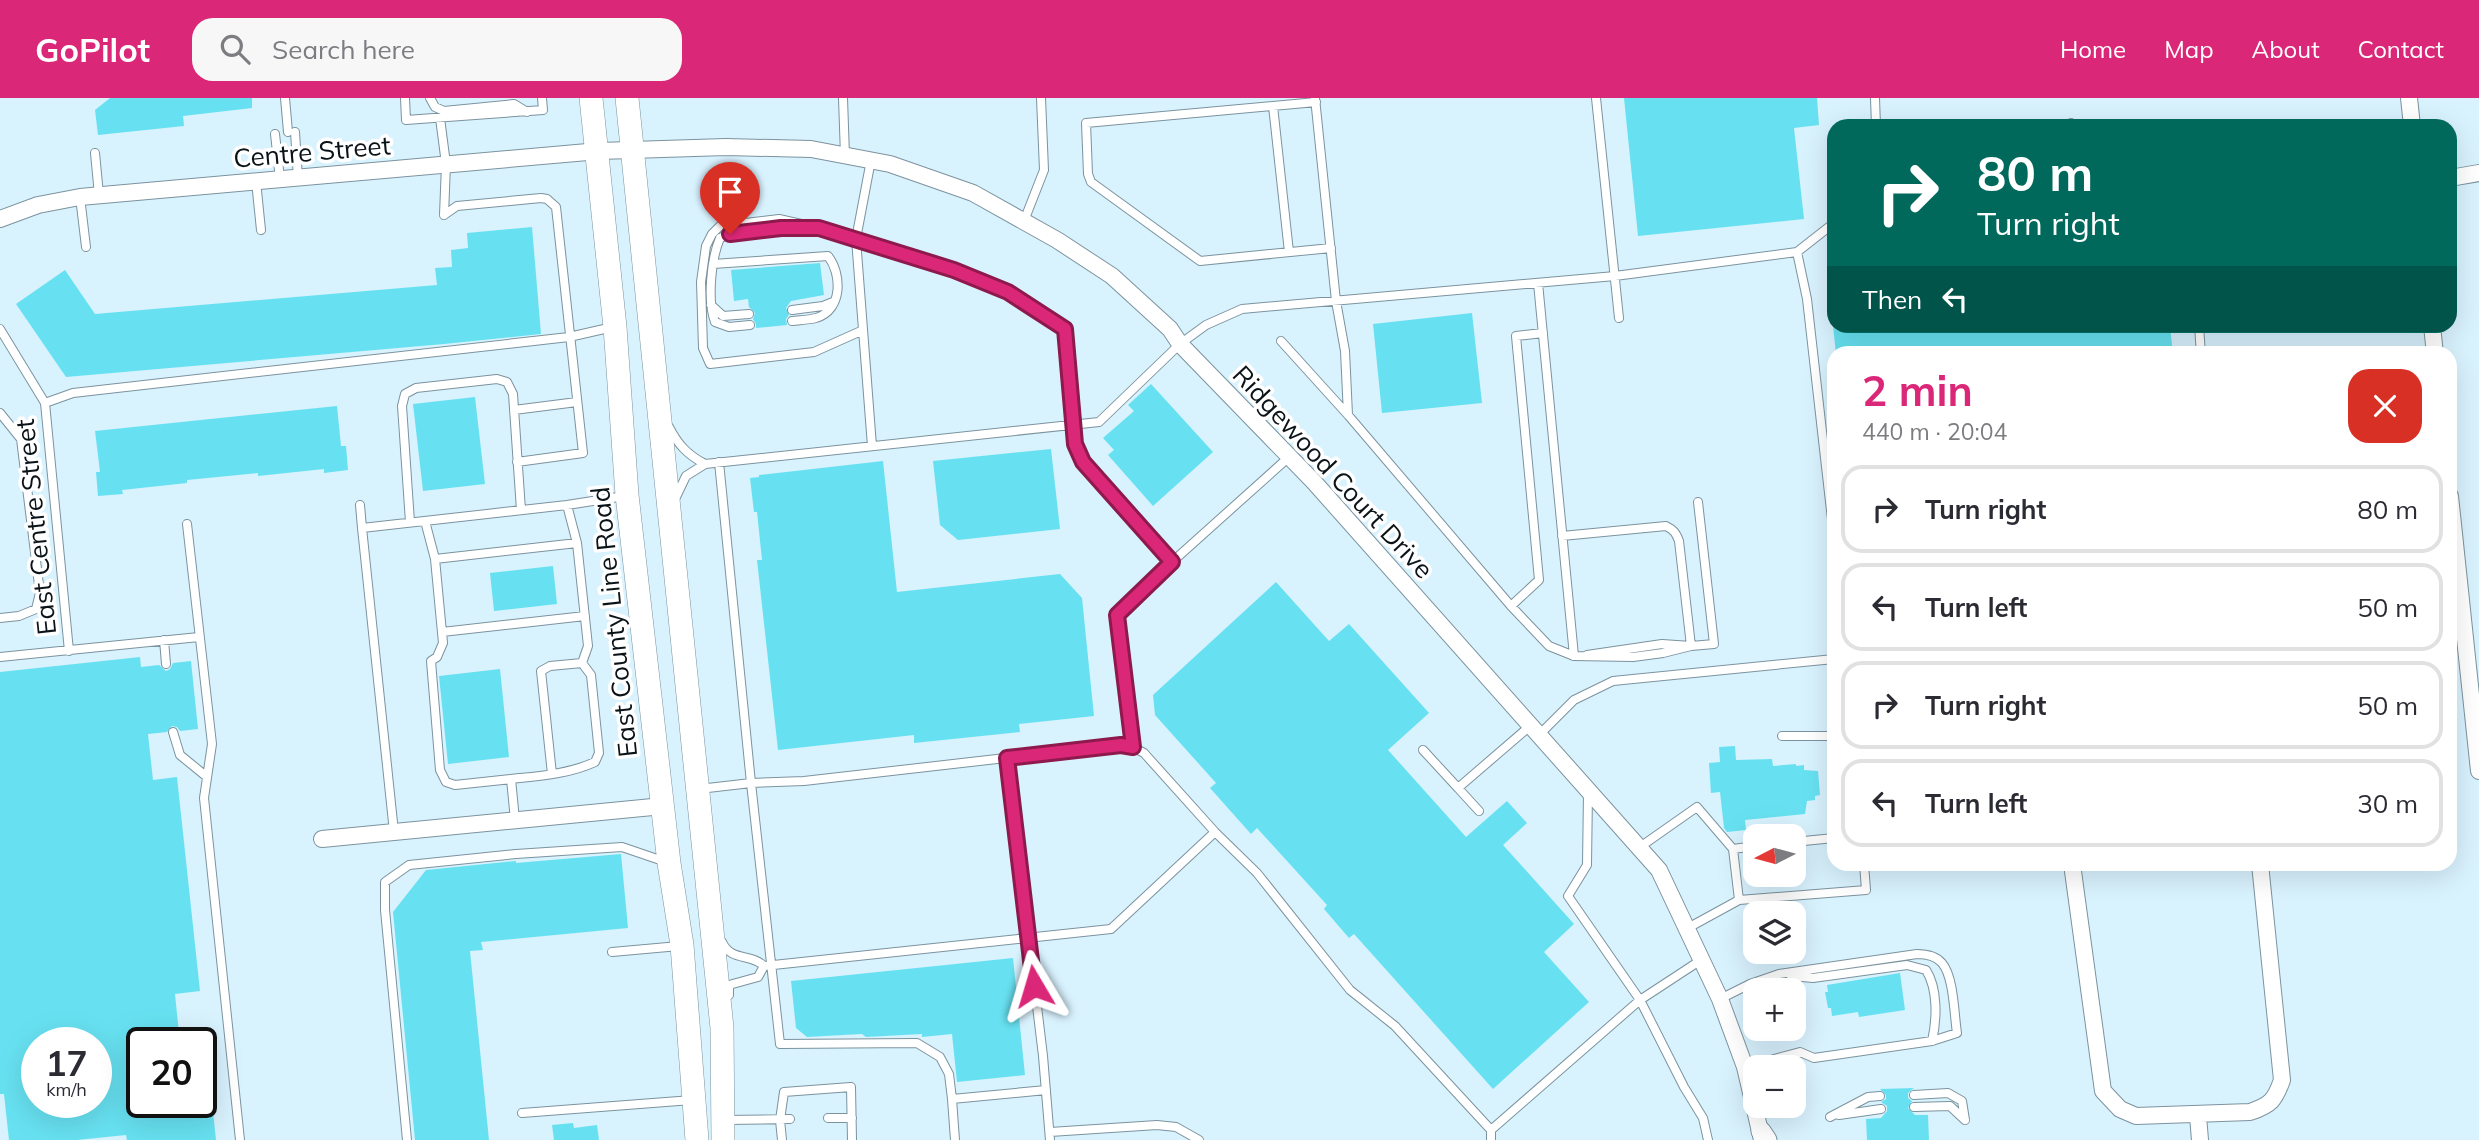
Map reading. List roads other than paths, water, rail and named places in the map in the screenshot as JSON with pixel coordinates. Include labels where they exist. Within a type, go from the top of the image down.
[{"type":"main road","name":"East County Line Road","points":[[591,98],[599,151],[615,327],[626,495],[669,863],[682,945],[697,1140]]},
{"type":"main road","points":[[627,98],[724,1053],[723,1130]]},
{"type":"street","points":[[2409,98],[2411,119]]},
{"type":"street","name":"Ridgewood Court Drive","points":[[632,151],[726,147],[811,149],[890,164],[973,193],[1057,240],[1112,276],[1170,329],[1180,344],[1289,457],[1659,870],[1720,999],[1743,1062]]},
{"type":"street","name":"Centre Street","points":[[0,219],[38,205],[80,197],[599,151],[632,151]]},
{"type":"street","points":[[2457,177],[2479,173]]},
{"type":"street","points":[[2457,562],[2479,771]]},
{"type":"street","points":[[322,839],[663,806]]},
{"type":"street","points":[[2073,871],[2103,1091],[2120,1109],[2136,1116],[2198,1116],[2250,1112],[2268,1107],[2277,1094],[2283,1080],[2261,871]]},
{"type":"street","points":[[2198,1116],[2200,1140]]},
{"type":"street","name":"Ridgewood Court Drive","points":[[1757,1118],[1762,1138]]},
{"type":"lane","points":[[285,98],[298,178]]},
{"type":"lane","points":[[405,98],[406,120],[543,110],[542,98]]},
{"type":"lane","points":[[430,98],[435,107],[444,111],[514,104],[527,112]]},
{"type":"lane","points":[[843,98],[845,156]]},
{"type":"lane","points":[[1024,221],[1044,170],[1041,98]]},
{"type":"lane","points":[[1596,98],[1619,318]]},
{"type":"lane","points":[[1875,98],[1876,119]]},
{"type":"lane","points":[[1331,248],[1200,261],[1091,182],[1088,174],[1086,123],[1315,100],[1331,248],[1336,300],[1345,351],[1348,415]]},
{"type":"lane","points":[[1273,106],[1289,252]]},
{"type":"lane","points":[[440,118],[446,164],[444,215],[457,206],[541,198],[556,207],[559,220],[583,453],[517,462]]},
{"type":"lane","points":[[275,134],[280,179]]},
{"type":"lane","points":[[95,153],[99,195]]},
{"type":"lane","points":[[871,160],[856,239],[872,446]]},
{"type":"lane","points":[[256,181],[261,230]]},
{"type":"lane","points":[[80,197],[86,247]]},
{"type":"lane","points":[[862,331],[814,352],[710,364],[703,348],[701,282],[706,246],[712,234],[720,226],[779,219],[819,228],[954,270],[1008,292],[1065,329],[1075,444],[1083,462],[1172,562]]},
{"type":"lane","points":[[750,325],[721,326],[715,322],[712,305],[713,264],[715,248],[720,238],[724,235],[781,228],[819,228]]},
{"type":"lane","points":[[670,534],[680,484],[686,476],[705,464],[1098,422],[1180,344],[1206,325],[1242,309],[1615,276],[1797,252],[1827,228]]},
{"type":"lane","points":[[1797,252],[1810,323],[1827,475]]},
{"type":"lane","points":[[713,264],[828,256],[835,264],[838,276],[835,300],[822,316],[792,321]]},
{"type":"lane","points":[[1538,283],[1574,656]]},
{"type":"lane","points":[[792,310],[823,306],[835,300]]},
{"type":"lane","points":[[712,305],[723,316],[749,314]]},
{"type":"lane","points":[[45,403],[73,393],[569,337],[615,327]]},
{"type":"lane","name":"East Centre Street","points":[[0,329],[45,403],[69,650]]},
{"type":"lane","points":[[1511,606],[1539,580],[1516,336],[1543,333]]},
{"type":"lane","points":[[1282,341],[1511,606],[1549,646],[1574,656],[1662,644],[1714,644],[1698,502]]},
{"type":"lane","points":[[410,522],[402,405],[405,394],[416,388],[497,379],[507,382],[513,394],[521,510]]},
{"type":"lane","points":[[514,410],[577,402]]},
{"type":"lane","points":[[658,402],[676,441],[686,453],[705,464]]},
{"type":"lane","points":[[0,413],[21,439],[40,593],[36,609],[19,616],[0,618]]},
{"type":"lane","points":[[1133,747],[1117,615],[1289,457]]},
{"type":"lane","points":[[719,462],[768,966],[780,1044],[917,1043],[940,1057],[949,1074],[955,1140]]},
{"type":"lane","points":[[362,528],[567,505],[626,495]]},
{"type":"lane","points":[[360,505],[394,832]]},
{"type":"lane","points":[[567,505],[577,543],[588,646],[582,663]]},
{"type":"lane","points":[[425,521],[435,559],[442,632],[442,651],[431,662],[440,770],[446,782],[455,785],[552,774],[583,768],[595,762],[599,753],[591,675],[582,663]]},
{"type":"lane","points":[[187,524],[212,744],[204,798],[240,1140]]},
{"type":"lane","points":[[1562,536],[1666,526],[1671,528],[1679,541],[1691,646]]},
{"type":"lane","points":[[435,559],[577,543]]},
{"type":"lane","points":[[442,632],[585,616]]},
{"type":"lane","points":[[0,657],[199,637]]},
{"type":"lane","points":[[164,640],[166,664]]},
{"type":"lane","points":[[1458,788],[1574,700],[1613,681],[1827,660]]},
{"type":"lane","points":[[552,774],[541,671],[550,666],[582,663]]},
{"type":"lane","points":[[173,732],[180,755],[207,777]]},
{"type":"lane","points":[[1782,736],[1827,736]]},
{"type":"lane","points":[[697,789],[804,781],[1121,745],[1133,747],[1144,752],[1215,832],[1257,873],[1350,989],[1395,1026],[1491,1130],[1491,1140]]},
{"type":"lane","points":[[1423,750],[1479,811]]},
{"type":"lane","points":[[1007,758],[1050,1136],[1157,1125],[1176,1127],[1199,1140]]},
{"type":"lane","points":[[511,779],[515,820]]},
{"type":"lane","points":[[1588,789],[1587,865],[1568,896],[1640,1000],[1684,1087],[1703,1118],[1709,1140]]},
{"type":"lane","points":[[1640,847],[1697,807],[1733,849],[1739,900]]},
{"type":"lane","points":[[711,917],[725,948],[736,957],[757,959],[768,966],[1111,929],[1215,832]]},
{"type":"lane","points":[[1806,841],[1827,839]]},
{"type":"lane","points":[[407,1140],[385,910],[385,882],[409,865],[516,854],[622,847],[669,863]]},
{"type":"lane","points":[[1733,849],[1743,848]]},
{"type":"lane","points":[[1686,929],[1739,900],[1866,890],[1865,871]]},
{"type":"lane","points":[[612,952],[682,945]]},
{"type":"lane","points":[[1720,999],[1750,984],[1779,975],[1917,954],[1928,955],[1942,962],[1950,979],[1957,1033],[1932,1041],[1814,1058],[1800,1052],[1789,1055]]},
{"type":"lane","points":[[1491,1130],[1640,1000],[1701,960]]},
{"type":"lane","points":[[1779,975],[1813,978],[1907,965],[1926,970],[1931,977],[1936,1020],[1932,1041]]},
{"type":"lane","points":[[730,998],[729,985],[758,976],[768,966]]},
{"type":"lane","points":[[724,1053],[732,1025]]},
{"type":"lane","points":[[782,1140],[780,1120],[784,1092],[850,1087],[852,1140]]},
{"type":"lane","points":[[951,1100],[1046,1090]]},
{"type":"lane","points":[[1914,1095],[1948,1093],[1962,1101],[1965,1120],[1950,1106],[1914,1107]]},
{"type":"lane","points":[[1880,1096],[1868,1097],[1830,1117],[1881,1109]]},
{"type":"lane","points":[[522,1113],[695,1099]]},
{"type":"lane","points":[[828,1118],[852,1118]]},
{"type":"lane","points":[[723,1130],[790,1119]]}]
